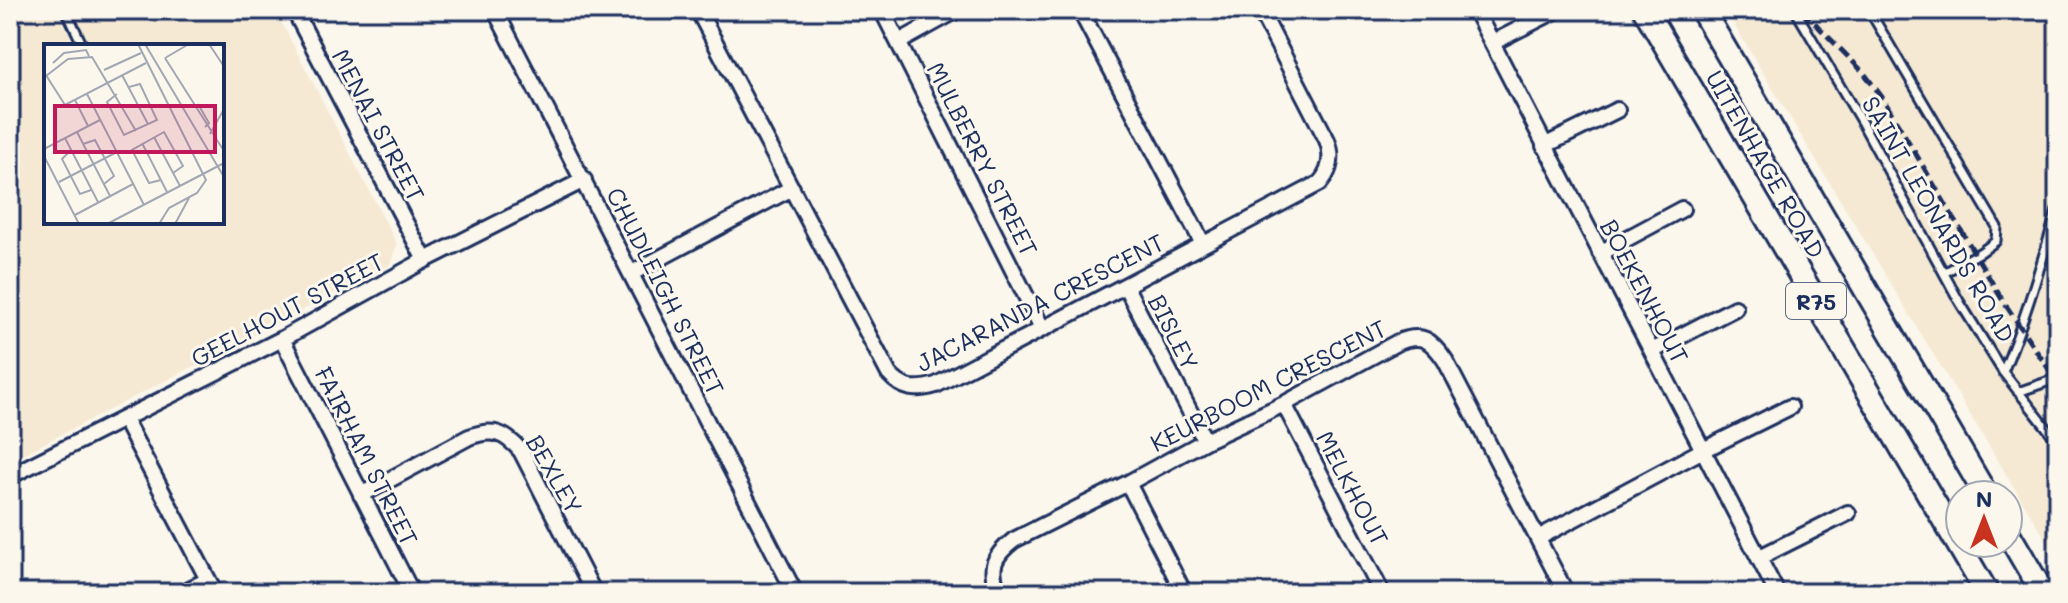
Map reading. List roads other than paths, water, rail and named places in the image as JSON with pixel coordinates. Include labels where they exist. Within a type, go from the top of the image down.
[{"type":"main road","name":"UITENHAGE ROAD","points":[[1645,10],[1987,593]]},
{"type":"main road","name":"UITENHAGE ROAD","points":[[1702,10],[1977,479]]},
{"type":"main road","points":[[2023,559],[2043,593]]},
{"type":"street","name":"MENAI STREET","points":[[294,10],[425,260]]},
{"type":"street","name":"CHUDLEIGH STREET","points":[[495,10],[795,593]]},
{"type":"street","name":"JACARANDA CRESCENT","points":[[698,10],[875,350],[897,383],[917,389],[936,385],[1320,183],[1327,175],[1331,150],[1260,10]]},
{"type":"street","name":"MULBERRY STREET","points":[[882,10],[1042,328]]},
{"type":"street","points":[[899,42],[957,10]]},
{"type":"street","points":[[1080,10],[1203,244]]},
{"type":"street","name":"BOEKENHOUT","points":[[1475,10],[1777,593]]},
{"type":"street","points":[[1492,43],[1553,12]]},
{"type":"street","points":[[1544,146],[1617,110]]},
{"type":"street","name":"GEELHOUT STREET","points":[[10,476],[282,339],[425,260],[584,180]]},
{"type":"street","points":[[632,273],[792,188]]},
{"type":"street","points":[[1600,253],[1682,209]]},
{"type":"street","name":"BISLEY","points":[[1126,287],[1205,441]]},
{"type":"street","points":[[1652,351],[1735,308]]},
{"type":"street","name":"KEURBOOM CRESCENT","points":[[999,593],[993,570],[998,555],[1014,540],[1409,338],[1436,345],[1566,593]]},
{"type":"street","name":"FAIRHAM STREET","points":[[282,339],[412,593]]},
{"type":"street","name":"MELKHOUT","points":[[1284,404],[1382,593]]},
{"type":"street","points":[[1538,538],[1790,407]]},
{"type":"street","points":[[124,419],[212,586],[181,593]]},
{"type":"street","name":"BEXLEY","points":[[361,495],[469,437],[482,432],[504,435],[521,451],[594,593]]},
{"type":"street","points":[[1128,483],[1184,593]]},
{"type":"street","points":[[1760,557],[1848,513]]},
{"type":"lane","points":[[66,10],[82,44]]},
{"type":"lane","name":"SAINT LEONARDS ROAD","points":[[1795,10],[2003,372],[2058,442]]},
{"type":"lane","points":[[1869,10],[1997,227],[1996,241],[1944,273]]},
{"type":"lane","points":[[2003,372],[2021,330],[2058,207]]},
{"type":"lane","points":[[2018,392],[2058,378]]},
{"type":"railway","points":[[1802,10],[1864,73],[1882,97],[2003,301],[2058,383]]}]
